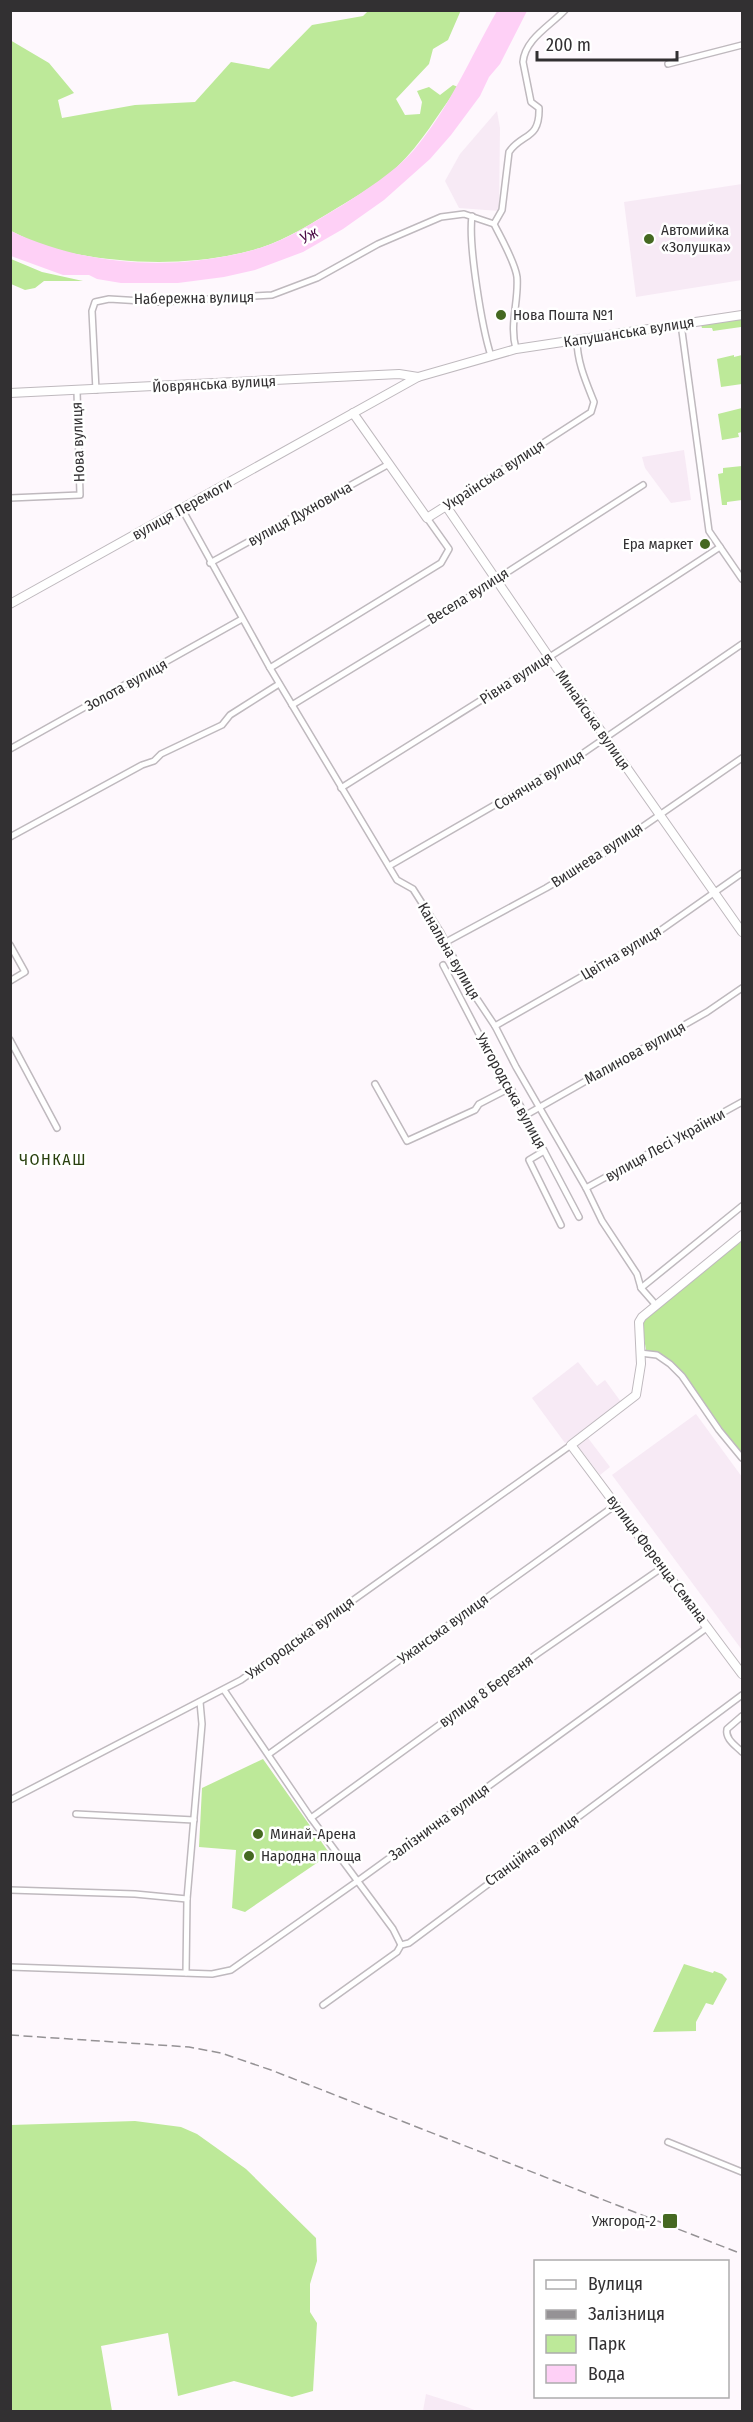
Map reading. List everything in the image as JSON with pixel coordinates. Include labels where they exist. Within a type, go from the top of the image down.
[{"type":"street","points":[[516,349],[513,320],[516,275],[494,224],[501,210],[509,152],[533,132],[539,117],[539,108],[531,102],[523,62],[524,55],[534,38],[565,10]]},
{"type":"street","points":[[668,64],[742,45]]},
{"type":"street","name":"Набережна вулиця","points":[[96,390],[92,311],[95,302],[109,299],[171,301],[272,295],[317,278],[378,244],[441,217],[454,214],[472,216],[494,224]]},
{"type":"street","points":[[472,216],[471,232],[478,286],[485,335],[491,356]]},
{"type":"street","name":"Капушанська вулиця","points":[[516,349],[742,315]]},
{"type":"street","points":[[681,324],[709,531],[742,579]]},
{"type":"street","name":"Українська вулиця","points":[[270,668],[441,563],[449,549],[427,518],[591,412],[594,402],[577,351],[577,340]]},
{"type":"street","name":"вулиця Перемоги","points":[[10,604],[418,377],[516,349]]},
{"type":"street","name":"Йоврянська вулиця","points":[[10,393],[399,374],[418,377]]},
{"type":"street","name":"Нова вулиця","points":[[10,498],[80,495],[77,391]]},
{"type":"street","points":[[353,413],[427,518]]},
{"type":"street","name":"вулиця Духновича","points":[[210,563],[389,464]]},
{"type":"street","name":"Весела вулиця","points":[[292,705],[643,485]]},
{"type":"street","name":"Минайська вулиця","points":[[446,506],[742,932]]},
{"type":"street","name":"Канальна вулиця","points":[[182,509],[279,684],[397,880],[418,896],[446,942],[467,984],[495,1026],[516,1068],[586,1188],[602,1221],[636,1274],[641,1288],[655,1305]]},
{"type":"street","name":"Рівна вулиця","points":[[341,788],[720,547]]},
{"type":"street","name":"Золота вулиця","points":[[10,749],[242,619]]},
{"type":"street","name":"Сонячна вулиця","points":[[389,866],[567,764],[742,644]]},
{"type":"street","points":[[10,837],[142,765],[154,761],[161,754],[222,725],[230,716],[279,684]]},
{"type":"street","name":"Вишнева вулиця","points":[[446,942],[546,888],[606,852],[742,758]]},
{"type":"street","name":"Цвітна вулиця","points":[[495,1026],[651,937],[742,873]]},
{"type":"street","points":[[10,945],[25,972],[10,981]]},
{"type":"street","name":"Ужгородська вулиця","points":[[442,965],[579,1217]]},
{"type":"street","name":"Малинова вулиця","points":[[526,1116],[539,1106],[707,1012],[742,988]]},
{"type":"street","points":[[10,1040],[57,1128]]},
{"type":"street","points":[[375,1084],[407,1141],[475,1110],[479,1104],[508,1089]]},
{"type":"street","name":"вулиця Лесі Українки","points":[[586,1188],[742,1102]]},
{"type":"street","points":[[544,1151],[529,1160],[561,1225]]},
{"type":"street","points":[[641,1288],[742,1206]]},
{"type":"street","points":[[571,1445],[636,1395],[640,1373],[639,1322],[655,1305],[742,1235]]},
{"type":"street","points":[[640,1353],[657,1355],[682,1376],[719,1430],[742,1458]]},
{"type":"street","name":"Ужгородська вулиця","points":[[10,1800],[224,1689],[289,1646],[571,1445]]},
{"type":"street","name":"вулиця Ференца Семана","points":[[571,1445],[742,1674]]},
{"type":"street","name":"Ужанська вулиця","points":[[270,1754],[616,1504]]},
{"type":"street","name":"вулиця 8 Березня","points":[[311,1818],[537,1654],[663,1567]]},
{"type":"street","name":"Залізнична вулиця","points":[[10,1967],[212,1974],[231,1970],[708,1627]]},
{"type":"street","points":[[224,1689],[311,1818],[393,1929],[401,1946]]},
{"type":"street","name":"Станційна вулиця","points":[[323,2005],[742,1695]]},
{"type":"street","points":[[186,1973],[187,1899],[202,1724],[200,1702]]},
{"type":"street","points":[[742,1716],[727,1729],[726,1733],[742,1752]]},
{"type":"street","points":[[76,1815],[194,1820]]},
{"type":"street","points":[[10,1890],[135,1894],[187,1899]]},
{"type":"street","points":[[668,2142],[742,2172]]},
{"type":"shaded area","points":[[497,111],[500,128],[499,211],[459,208],[445,181],[460,154]]},
{"type":"shaded area","points":[[742,184],[742,280],[636,297],[624,202]]},
{"type":"shaded area","points":[[684,450],[691,500],[671,503],[645,468],[642,457]]},
{"type":"shaded area","points":[[578,1362],[597,1386],[605,1380],[621,1402],[565,1443],[532,1398]]},
{"type":"shaded area","points":[[696,1414],[742,1477],[742,1650],[612,1475]]},
{"type":"shaded area","points":[[588,1438],[610,1467],[600,1475],[578,1446]]},
{"type":"shaded area","points":[[426,2394],[464,2406],[477,2411],[423,2411]]},
{"type":"green space","points":[[461,10],[448,40],[433,49],[429,64],[396,99],[405,115],[420,114],[422,102],[417,91],[429,87],[440,95],[453,85],[458,87],[422,138],[406,158],[383,178],[290,235],[260,248],[234,254],[208,259],[154,262],[74,254],[48,248],[11,231],[10,40],[49,63],[74,93],[58,100],[62,118],[135,105],[195,102],[231,62],[269,69],[312,25],[363,16],[368,11]]},
{"type":"green space","points":[[11,259],[42,272],[83,281],[44,281],[35,288],[25,290],[11,284]]},
{"type":"green space","points":[[742,319],[742,331],[741,327],[713,331],[712,328],[702,328],[701,325]]},
{"type":"green space","points":[[734,355],[734,357],[742,355],[742,384],[721,387],[717,359]]},
{"type":"green space","points":[[742,408],[742,432],[738,433],[739,437],[722,440],[718,414]]},
{"type":"green space","points":[[742,466],[742,500],[722,505],[718,474],[723,473],[723,468]]},
{"type":"green space","points":[[742,1240],[742,1455],[683,1375],[665,1357],[646,1350],[642,1326],[644,1320]]},
{"type":"green space","name":"Минай-Арена","points":[[263,1759],[330,1854],[245,1912],[232,1908],[236,1850],[199,1847],[202,1788]]},
{"type":"green space","points":[[684,1964],[713,1973],[714,1971],[727,1979],[713,2005],[706,2003],[696,2022],[696,2031],[653,2032]]},
{"type":"green space","points":[[135,2121],[181,2127],[197,2134],[246,2169],[316,2238],[317,2261],[310,2284],[310,2312],[317,2323],[313,2391],[292,2397],[234,2381],[178,2396],[168,2333],[101,2346],[112,2411],[11,2411],[11,2125]]},
{"type":"water","name":"Уж","points":[[497,11],[527,11],[500,64],[451,135],[430,159],[384,200],[343,229],[303,252],[255,270],[178,283],[121,283],[97,279],[89,275],[63,275],[11,256],[11,231],[40,243],[101,259],[165,263],[229,256],[260,248],[292,235],[369,187],[397,167],[413,151],[438,118]]},
{"type":"railway","points":[[10,2035],[189,2047],[221,2053],[271,2070],[742,2254]]},
{"type":"place","name":"Автомийка «Золушка»","points":[[649,239]]},
{"type":"place","name":"Нова Пошта №1","points":[[501,315]]},
{"type":"place","name":"Ера маркет","points":[[705,544]]},
{"type":"place","name":"Минай-Арена","points":[[258,1834]]},
{"type":"place","name":"Народна площа","points":[[249,1856]]},
{"type":"place","name":"Ужгород-2","points":[[670,2221]]},
{"type":"district","name":"ЧОНКАШ","points":[[53,1159]]}]
